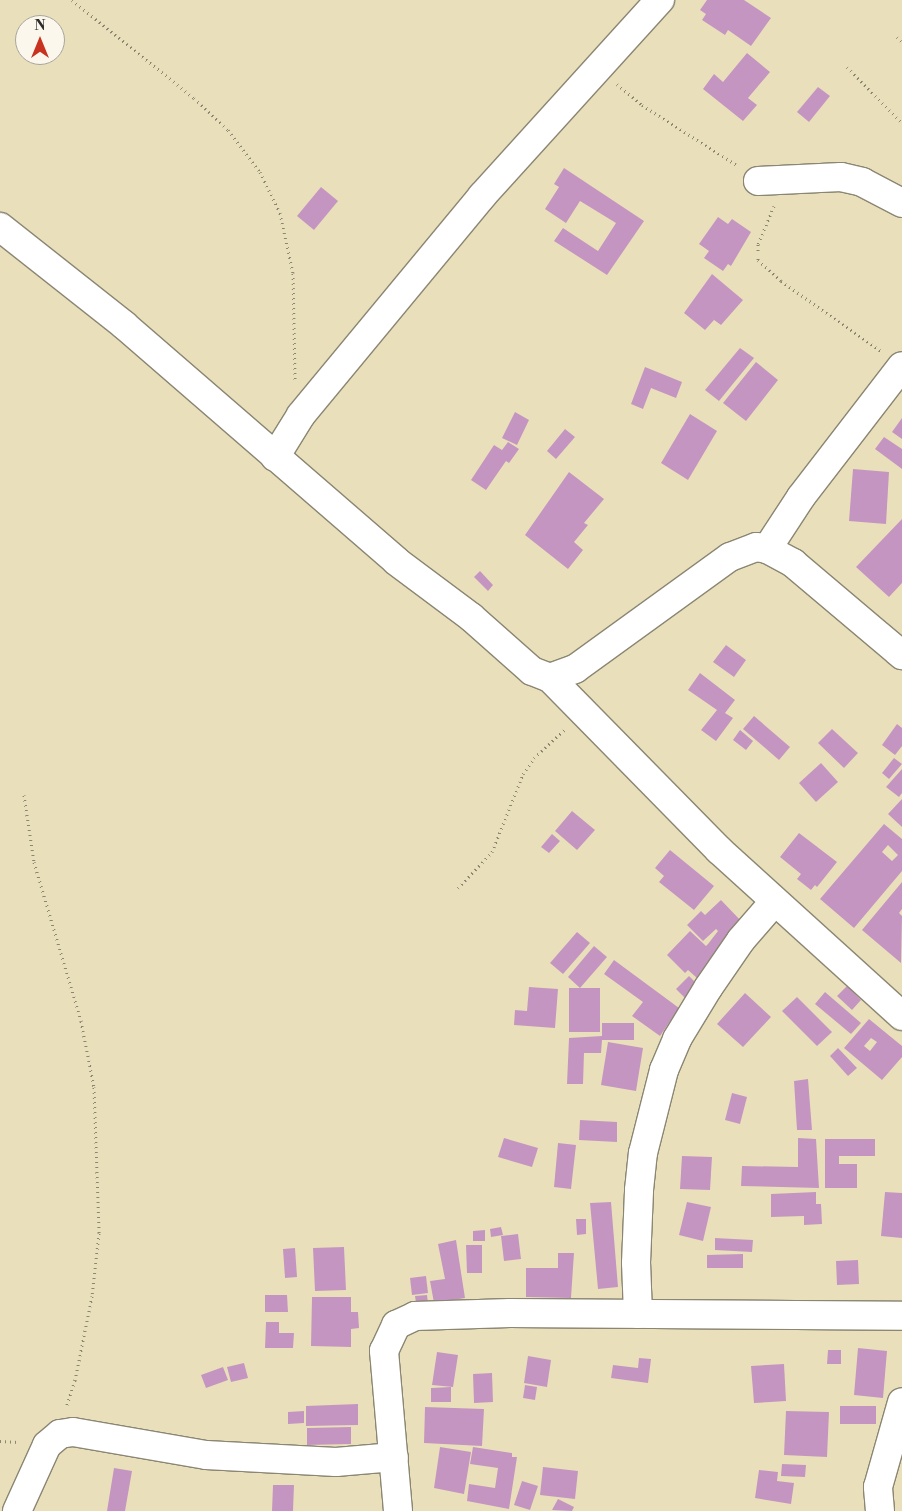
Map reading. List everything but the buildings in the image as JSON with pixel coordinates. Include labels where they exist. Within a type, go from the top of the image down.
[{"type":"street","points":[[276,456],[302,415],[482,196],[603,66],[660,0]]},
{"type":"street","points":[[758,180],[840,177],[862,182],[902,203]]},
{"type":"street","points":[[0,227],[124,325],[396,562],[471,617],[532,671],[550,678],[584,716],[774,902],[902,1016]]},
{"type":"street","points":[[767,549],[895,360]]},
{"type":"street","points":[[550,678],[563,676],[597,655],[730,557],[746,549],[767,549],[821,586],[902,655]]},
{"type":"street","points":[[638,1314],[636,1263],[639,1190],[643,1153],[664,1070],[677,1039],[708,988],[741,940],[774,902]]},
{"type":"street","points":[[398,1511],[384,1351],[396,1324],[415,1316],[450,1314],[638,1314],[902,1316]]},
{"type":"street","points":[[880,1511],[878,1487],[902,1402]]},
{"type":"street","points":[[17,1511],[51,1440],[73,1432],[206,1455],[336,1462],[394,1458]]},
{"type":"path","points":[[72,0],[194,98],[228,130],[260,172],[280,213],[293,273],[294,359],[302,415]]},
{"type":"path","points":[[897,37],[902,42]]},
{"type":"path","points":[[603,66],[628,95],[758,180],[772,196],[774,208],[758,244],[758,260],[781,281],[873,348],[895,360]]},
{"type":"path","points":[[847,67],[902,124]]},
{"type":"path","points":[[458,888],[492,852],[523,774],[534,758],[584,716]]},
{"type":"path","points":[[24,795],[34,862],[81,1021],[94,1088],[99,1215],[96,1264],[76,1380],[51,1440]]}]
